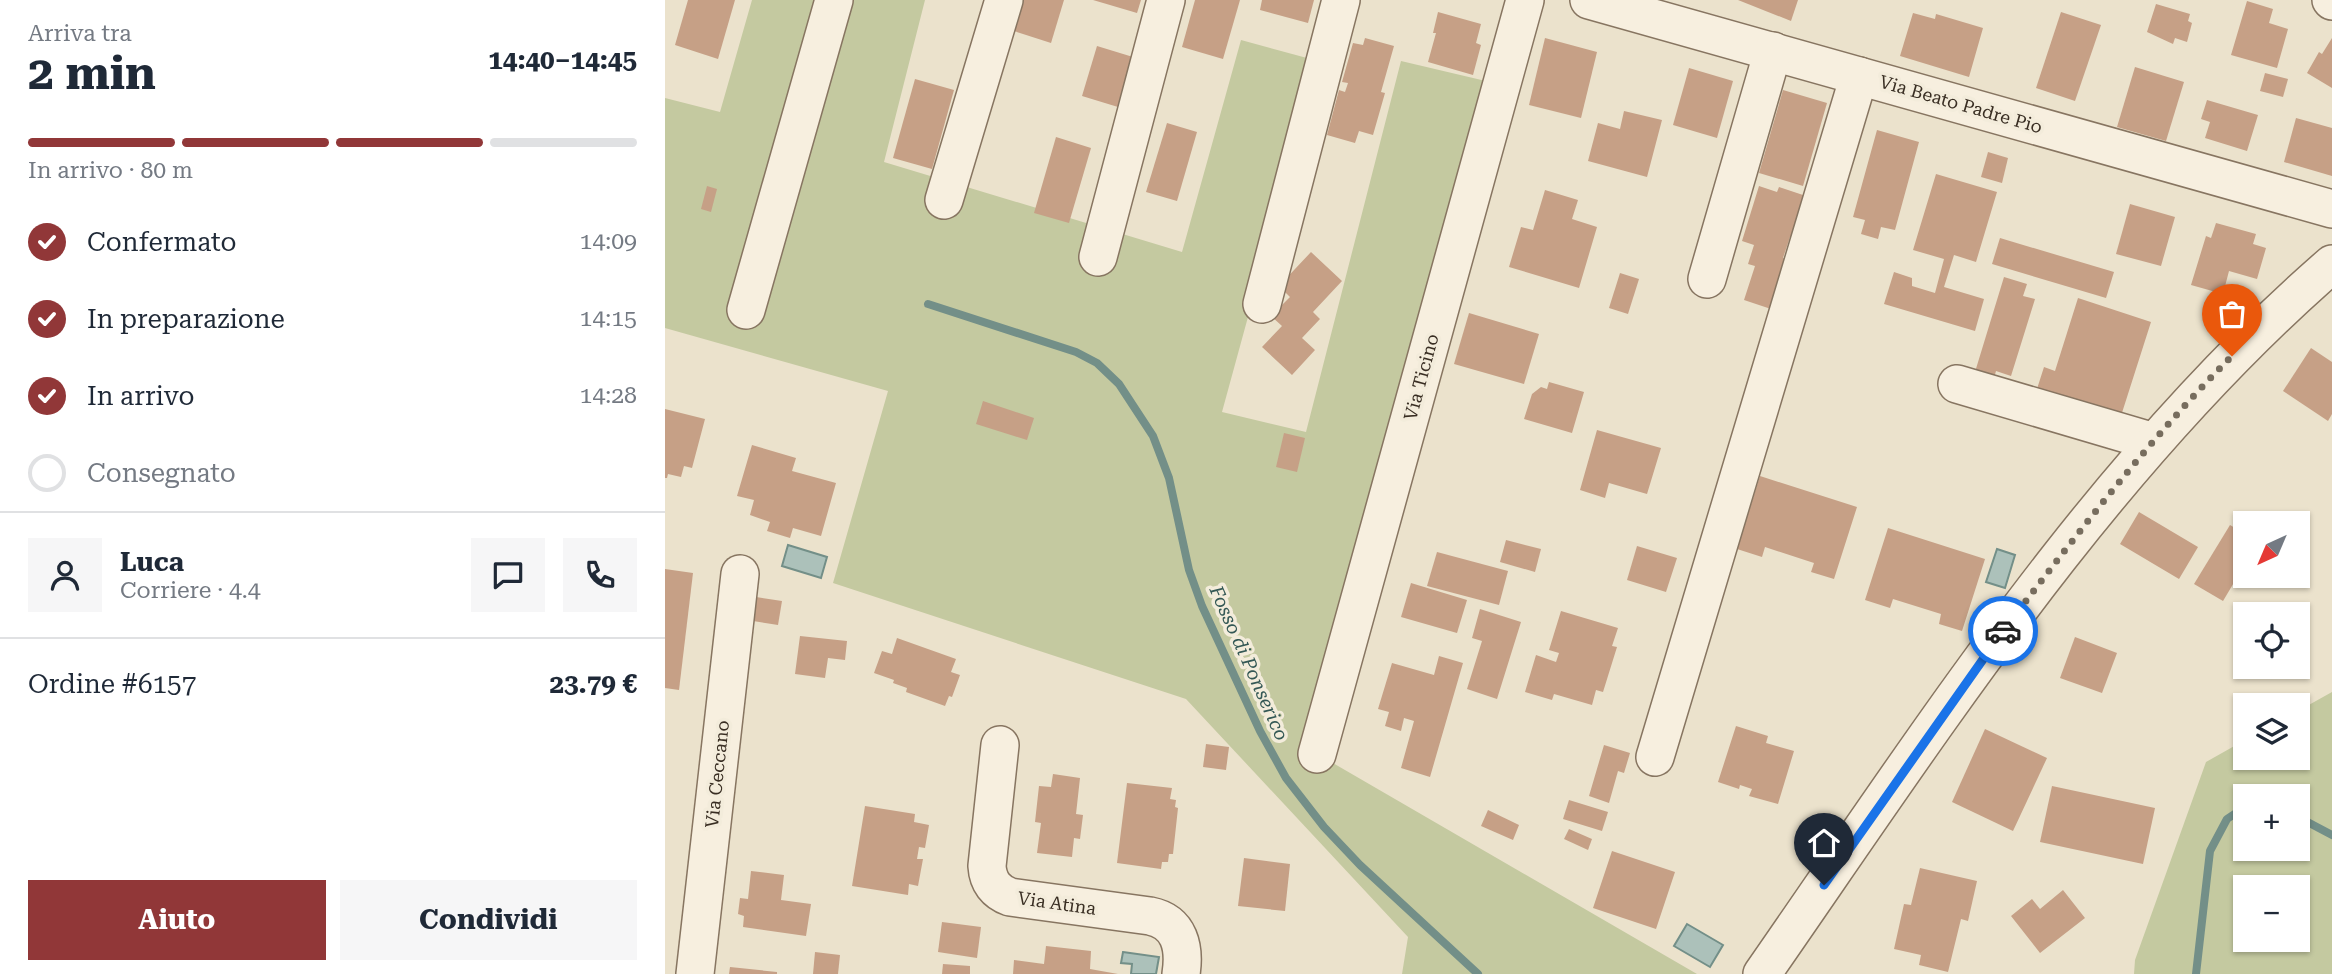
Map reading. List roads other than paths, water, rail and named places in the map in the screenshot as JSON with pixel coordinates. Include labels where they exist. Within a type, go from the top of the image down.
[{"type":"street","points":[[746,310],[834,0]]},
{"type":"street","points":[[944,200],[1004,0]]},
{"type":"street","points":[[1098,257],[1165,0]]},
{"type":"street","points":[[1262,304],[1341,0]]},
{"type":"street","name":"Via Ticino","points":[[1317,754],[1525,0]]},
{"type":"street","name":"Via Beato Padre Pio","points":[[1589,0],[2332,209]]},
{"type":"street","points":[[1707,279],[1773,51]]},
{"type":"street","points":[[1655,757],[1860,76]]},
{"type":"street","points":[[1762,974],[1998,637],[2154,442],[2220,368],[2332,264]]},
{"type":"street","points":[[1957,384],[2154,442]]},
{"type":"street","name":"Via Ceccano","points":[[695,974],[740,574]]},
{"type":"street","name":"Via Atina","points":[[1000,745],[987,866],[995,889],[1010,897],[1163,920],[1173,928],[1182,947],[1181,974]]},
{"type":"water","points":[[788,545],[827,557],[821,578],[782,566]]},
{"type":"water","points":[[1997,549],[2015,555],[2005,588],[1986,582]]},
{"type":"water","points":[[1687,924],[1723,945],[1710,967],[1674,946]]},
{"type":"water","points":[[1123,952],[1159,957],[1156,974],[1131,974],[1132,964],[1121,963]]},
{"type":"waterway","name":"Fosso di Ponserico","points":[[928,304],[1076,352],[1097,363],[1119,384],[1153,436],[1169,478],[1189,570],[1202,606],[1260,731],[1286,778],[1324,827],[1360,865],[1478,974]]},
{"type":"waterway","name":"Fosso di Ponserico","points":[[2196,974],[2210,851],[2227,819],[2233,815]]},
{"type":"waterway","name":"Fosso di Ponserico","points":[[2310,823],[2332,835]]}]
